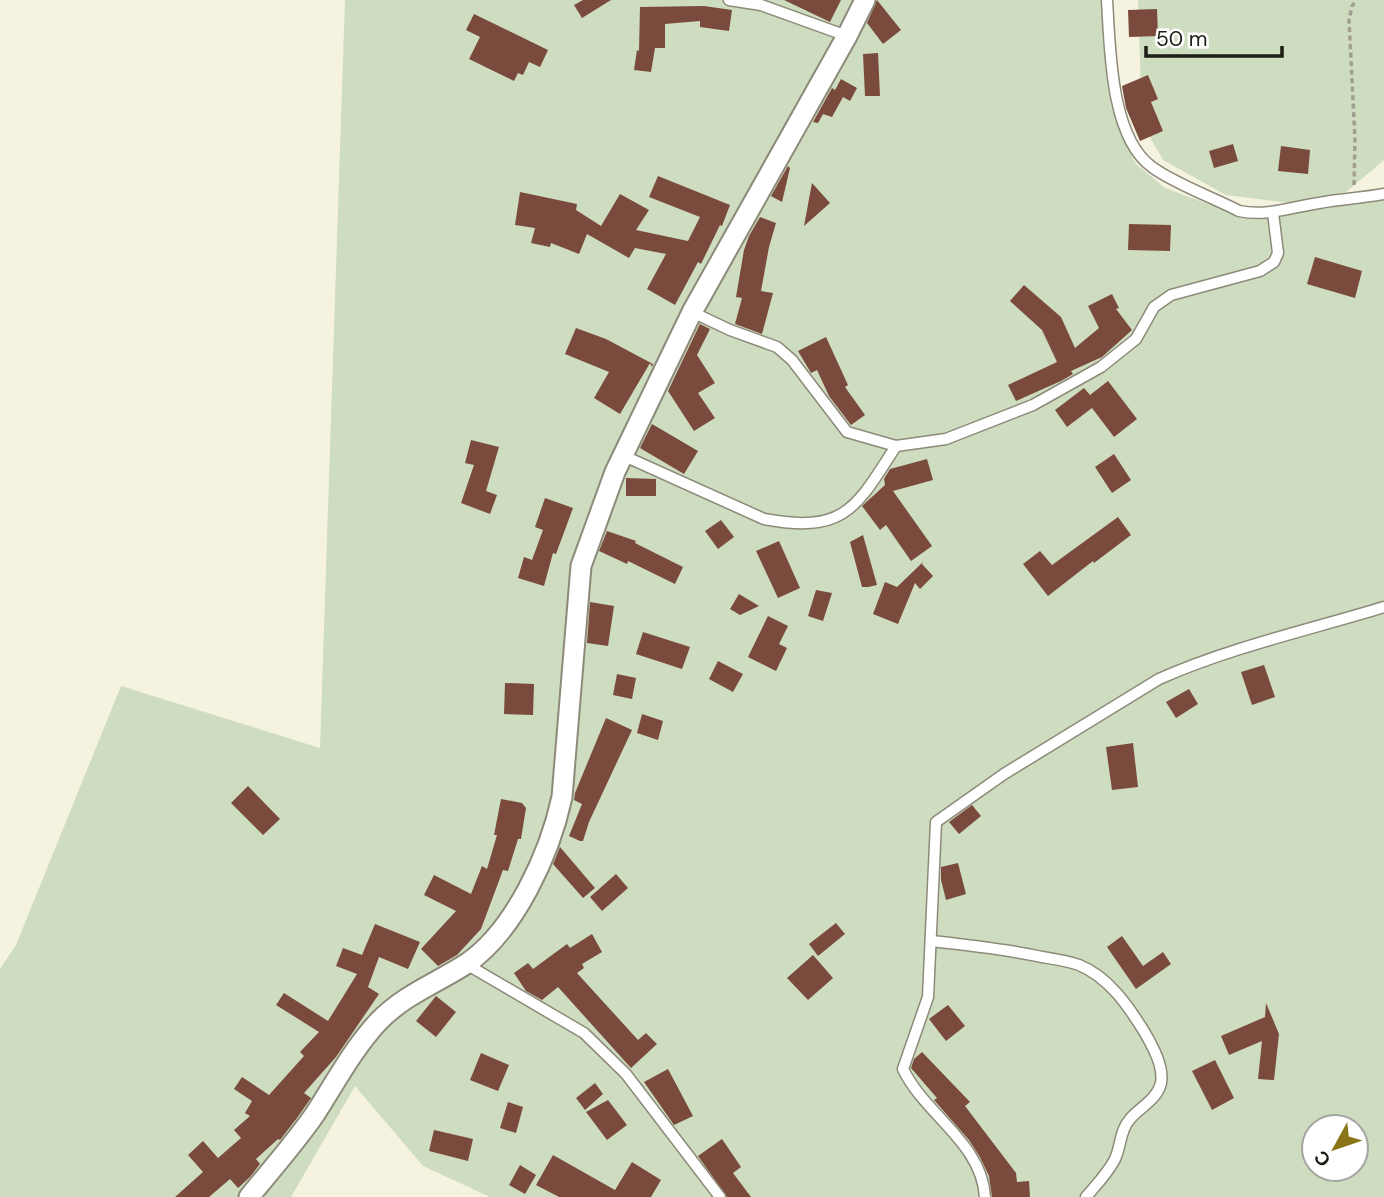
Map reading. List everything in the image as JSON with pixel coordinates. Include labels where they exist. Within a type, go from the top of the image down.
[{"type":"street","points":[[248,1197],[306,1125],[378,1022],[402,1000],[484,950],[502,930],[530,883],[558,817],[581,566],[622,455],[692,312],[865,0]]},
{"type":"lane","points":[[729,0],[761,5],[847,36]]},
{"type":"lane","points":[[1107,0],[1115,95],[1137,153],[1153,169],[1239,211],[1251,213],[1273,213],[1306,205],[1384,194]]},
{"type":"lane","points":[[692,312],[730,330],[777,347],[792,360],[847,432],[896,446],[946,439],[1033,405],[1101,367],[1136,339],[1154,307],[1171,295],[1268,267],[1278,253],[1273,213]]},
{"type":"lane","points":[[622,455],[764,519],[786,523],[819,523],[853,506],[866,493],[896,446]]},
{"type":"lane","points":[[985,1197],[985,1185],[977,1165],[903,1069],[928,997],[933,846],[937,821],[1004,774],[1160,679],[1241,648],[1384,607]]},
{"type":"lane","points":[[931,941],[1007,949],[1079,965],[1117,993],[1139,1023],[1155,1051],[1160,1086],[1154,1096],[1129,1119],[1116,1157],[1086,1197]]},
{"type":"lane","points":[[465,964],[584,1032],[626,1074],[720,1197]]},
{"type":"path","points":[[1353,197],[1355,139],[1349,20],[1356,0]]},
{"type":"green space","points":[[345,0],[1108,0],[1110,103],[1135,163],[1165,188],[1246,218],[1311,210],[1384,195],[1384,1197],[490,1197],[423,1166],[355,1086],[291,1197],[0,1197],[0,969],[16,945],[121,686],[320,748]]},
{"type":"green space","points":[[1138,0],[1384,0],[1384,160],[1346,192],[1289,203],[1226,195],[1163,160],[1142,123]]},
{"type":"building","points":[[583,0],[611,0],[582,18],[574,5]]},
{"type":"building","points":[[784,0],[841,0],[830,22]]},
{"type":"building","points":[[877,0],[901,30],[883,44],[867,23]]},
{"type":"building","points":[[704,6],[732,10],[729,31],[700,27],[700,21],[665,24],[665,48],[655,48],[651,72],[634,70],[637,50],[639,51],[640,7]]},
{"type":"building","points":[[1157,9],[1158,36],[1129,37],[1128,10]]},
{"type":"building","points":[[474,14],[548,50],[540,67],[529,62],[523,75],[518,73],[514,81],[469,59],[480,37],[466,30]]},
{"type":"building","points":[[878,53],[880,96],[865,96],[863,54]]},
{"type":"building","points":[[1148,75],[1158,99],[1151,102],[1163,131],[1140,141],[1126,108],[1122,86]]},
{"type":"building","points":[[841,79],[857,88],[850,101],[843,97],[832,117],[823,114],[818,123],[813,122],[832,88],[835,90]]},
{"type":"building","points":[[1233,144],[1238,161],[1214,168],[1209,151]]},
{"type":"building","points":[[1281,146],[1310,150],[1308,174],[1278,171]]},
{"type":"building","points":[[788,166],[790,168],[782,202],[771,196]]},
{"type":"building","points":[[658,176],[730,205],[722,226],[720,225],[701,264],[698,262],[675,305],[647,289],[666,254],[635,248],[629,258],[587,234],[579,254],[551,243],[550,247],[531,243],[535,228],[515,225],[520,192],[577,204],[576,210],[601,226],[620,194],[649,210],[636,230],[688,241],[700,217],[649,197]]},
{"type":"building","points":[[812,183],[830,203],[804,226]]},
{"type":"building","points":[[760,217],[776,223],[761,291],[773,293],[762,334],[735,324],[742,298],[736,297],[744,250]]},
{"type":"building","points":[[1129,224],[1171,225],[1170,251],[1128,250]]},
{"type":"building","points":[[1315,257],[1362,271],[1355,298],[1307,284]]},
{"type":"building","points":[[1024,285],[1061,317],[1075,348],[1099,328],[1088,306],[1112,294],[1119,308],[1116,309],[1132,330],[1102,357],[1071,371],[1073,374],[1061,381],[1016,401],[1008,385],[1057,362],[1042,330],[1010,301]]},
{"type":"building","points":[[700,324],[710,329],[697,355],[715,383],[698,393],[715,418],[694,431],[668,391]]},
{"type":"building","points":[[576,328],[606,339],[653,364],[652,367],[650,363],[620,414],[594,398],[609,372],[565,354]]},
{"type":"building","points":[[826,337],[848,385],[845,387],[865,415],[851,425],[829,396],[817,370],[811,373],[798,351]]},
{"type":"building","points":[[1108,381],[1137,419],[1114,437],[1092,408],[1067,427],[1055,410],[1084,388],[1090,395]]},
{"type":"building","points":[[652,424],[698,451],[684,474],[640,448]]},
{"type":"building","points":[[471,440],[499,447],[486,491],[497,495],[490,514],[461,503],[474,465],[465,463]]},
{"type":"building","points":[[1114,454],[1131,480],[1112,493],[1095,467]]},
{"type":"building","points":[[927,459],[933,480],[893,491],[932,546],[911,561],[886,525],[880,530],[862,506],[885,485],[884,479],[890,469]]},
{"type":"building","points":[[626,478],[656,479],[656,496],[626,496]]},
{"type":"building","points":[[545,498],[573,508],[556,554],[553,553],[544,586],[518,578],[524,557],[532,560],[543,530],[535,527]]},
{"type":"building","points":[[1118,517],[1131,535],[1048,596],[1023,564],[1040,551],[1052,565]]},
{"type":"building","points":[[721,520],[734,537],[718,549],[705,531]]},
{"type":"building","points":[[607,531],[636,541],[635,543],[683,567],[675,584],[628,561],[627,564],[599,551]]},
{"type":"building","points":[[863,535],[877,585],[868,587],[862,587],[850,542]]},
{"type":"building","points":[[779,541],[800,588],[778,598],[756,551]]},
{"type":"building","points":[[923,562],[933,576],[920,589],[915,583],[898,624],[873,614],[885,582],[897,587]]},
{"type":"building","points":[[816,590],[832,593],[823,621],[808,616]]},
{"type":"building","points":[[739,594],[759,606],[740,615],[730,609]]},
{"type":"building","points":[[590,602],[614,606],[608,646],[587,643]]},
{"type":"building","points":[[768,616],[788,626],[779,644],[787,648],[776,671],[748,657]]},
{"type":"building","points":[[643,632],[690,647],[682,669],[636,654]]},
{"type":"building","points":[[718,661],[743,674],[733,692],[709,679]]},
{"type":"building","points":[[1264,665],[1275,697],[1252,705],[1241,672]]},
{"type":"building","points":[[617,674],[636,678],[632,699],[613,695]]},
{"type":"building","points":[[505,683],[534,684],[533,715],[504,714]]},
{"type":"building","points":[[1189,689],[1198,704],[1176,718],[1166,702]]},
{"type":"building","points":[[642,714],[663,721],[658,740],[637,733]]},
{"type":"building","points":[[606,718],[632,730],[589,822],[583,841],[580,841],[569,836],[582,804],[574,800],[575,793]]},
{"type":"building","points":[[1133,743],[1138,787],[1112,790],[1106,747]]},
{"type":"building","points":[[248,786],[280,819],[263,835],[231,803]]},
{"type":"building","points":[[501,799],[522,803],[526,808],[521,839],[518,839],[508,871],[503,870],[481,929],[457,955],[438,966],[421,949],[456,911],[424,895],[434,875],[471,894],[482,866],[487,869],[497,835],[494,835]]},
{"type":"building","points":[[972,805],[981,816],[959,834],[949,822]]},
{"type":"building","points":[[560,847],[595,888],[583,898],[553,864]]},
{"type":"building","points":[[958,863],[966,894],[946,900],[941,867]]},
{"type":"building","points":[[616,874],[628,888],[602,911],[590,897]]},
{"type":"building","points":[[836,923],[845,934],[818,956],[809,944]]},
{"type":"building","points":[[375,924],[420,942],[408,969],[379,957],[368,987],[379,994],[336,1057],[304,1093],[311,1098],[297,1118],[280,1140],[256,1159],[260,1164],[250,1177],[238,1188],[230,1179],[209,1197],[175,1197],[203,1172],[188,1155],[203,1141],[218,1158],[241,1138],[234,1130],[250,1116],[245,1113],[252,1101],[234,1089],[242,1077],[269,1095],[304,1056],[300,1052],[319,1032],[276,1005],[284,993],[328,1021],[357,974],[336,966],[343,948],[362,955]]},
{"type":"building","points":[[592,934],[602,952],[582,964],[584,968],[577,973],[638,1040],[646,1033],[657,1044],[631,1068],[558,987],[542,1000],[526,991],[514,973],[528,963],[533,969],[567,944],[570,948]]},
{"type":"building","points":[[1122,936],[1143,966],[1163,952],[1171,964],[1136,989],[1107,947]]},
{"type":"building","points":[[813,955],[833,978],[808,1000],[787,978]]},
{"type":"building","points":[[436,996],[456,1012],[436,1037],[416,1021]]},
{"type":"building","points":[[1266,1003],[1279,1034],[1274,1080],[1258,1079],[1262,1041],[1229,1055],[1221,1036],[1265,1017]]},
{"type":"building","points":[[948,1005],[965,1026],[946,1041],[929,1019]]},
{"type":"building","points":[[922,1052],[970,1102],[965,1106],[1016,1173],[1017,1182],[1029,1181],[1030,1197],[992,1197],[989,1176],[980,1157],[969,1140],[934,1100],[937,1098],[911,1068],[914,1059]]},
{"type":"building","points":[[481,1053],[509,1065],[498,1091],[470,1080]]},
{"type":"building","points":[[1215,1060],[1234,1098],[1212,1110],[1192,1071]]},
{"type":"building","points":[[668,1069],[693,1116],[674,1125],[644,1082]]},
{"type":"building","points":[[595,1083],[603,1094],[585,1110],[576,1098]]},
{"type":"building","points":[[608,1100],[627,1125],[607,1140],[586,1112]]},
{"type":"building","points":[[508,1102],[523,1107],[516,1133],[500,1128]]},
{"type":"building","points":[[434,1130],[473,1139],[468,1161],[429,1151]]},
{"type":"building","points":[[722,1139],[741,1167],[733,1173],[751,1197],[727,1197],[698,1156]]},
{"type":"building","points":[[553,1155],[615,1190],[632,1162],[661,1180],[651,1197],[559,1197],[536,1185]]},
{"type":"building","points":[[520,1165],[536,1175],[525,1194],[509,1185]]}]
